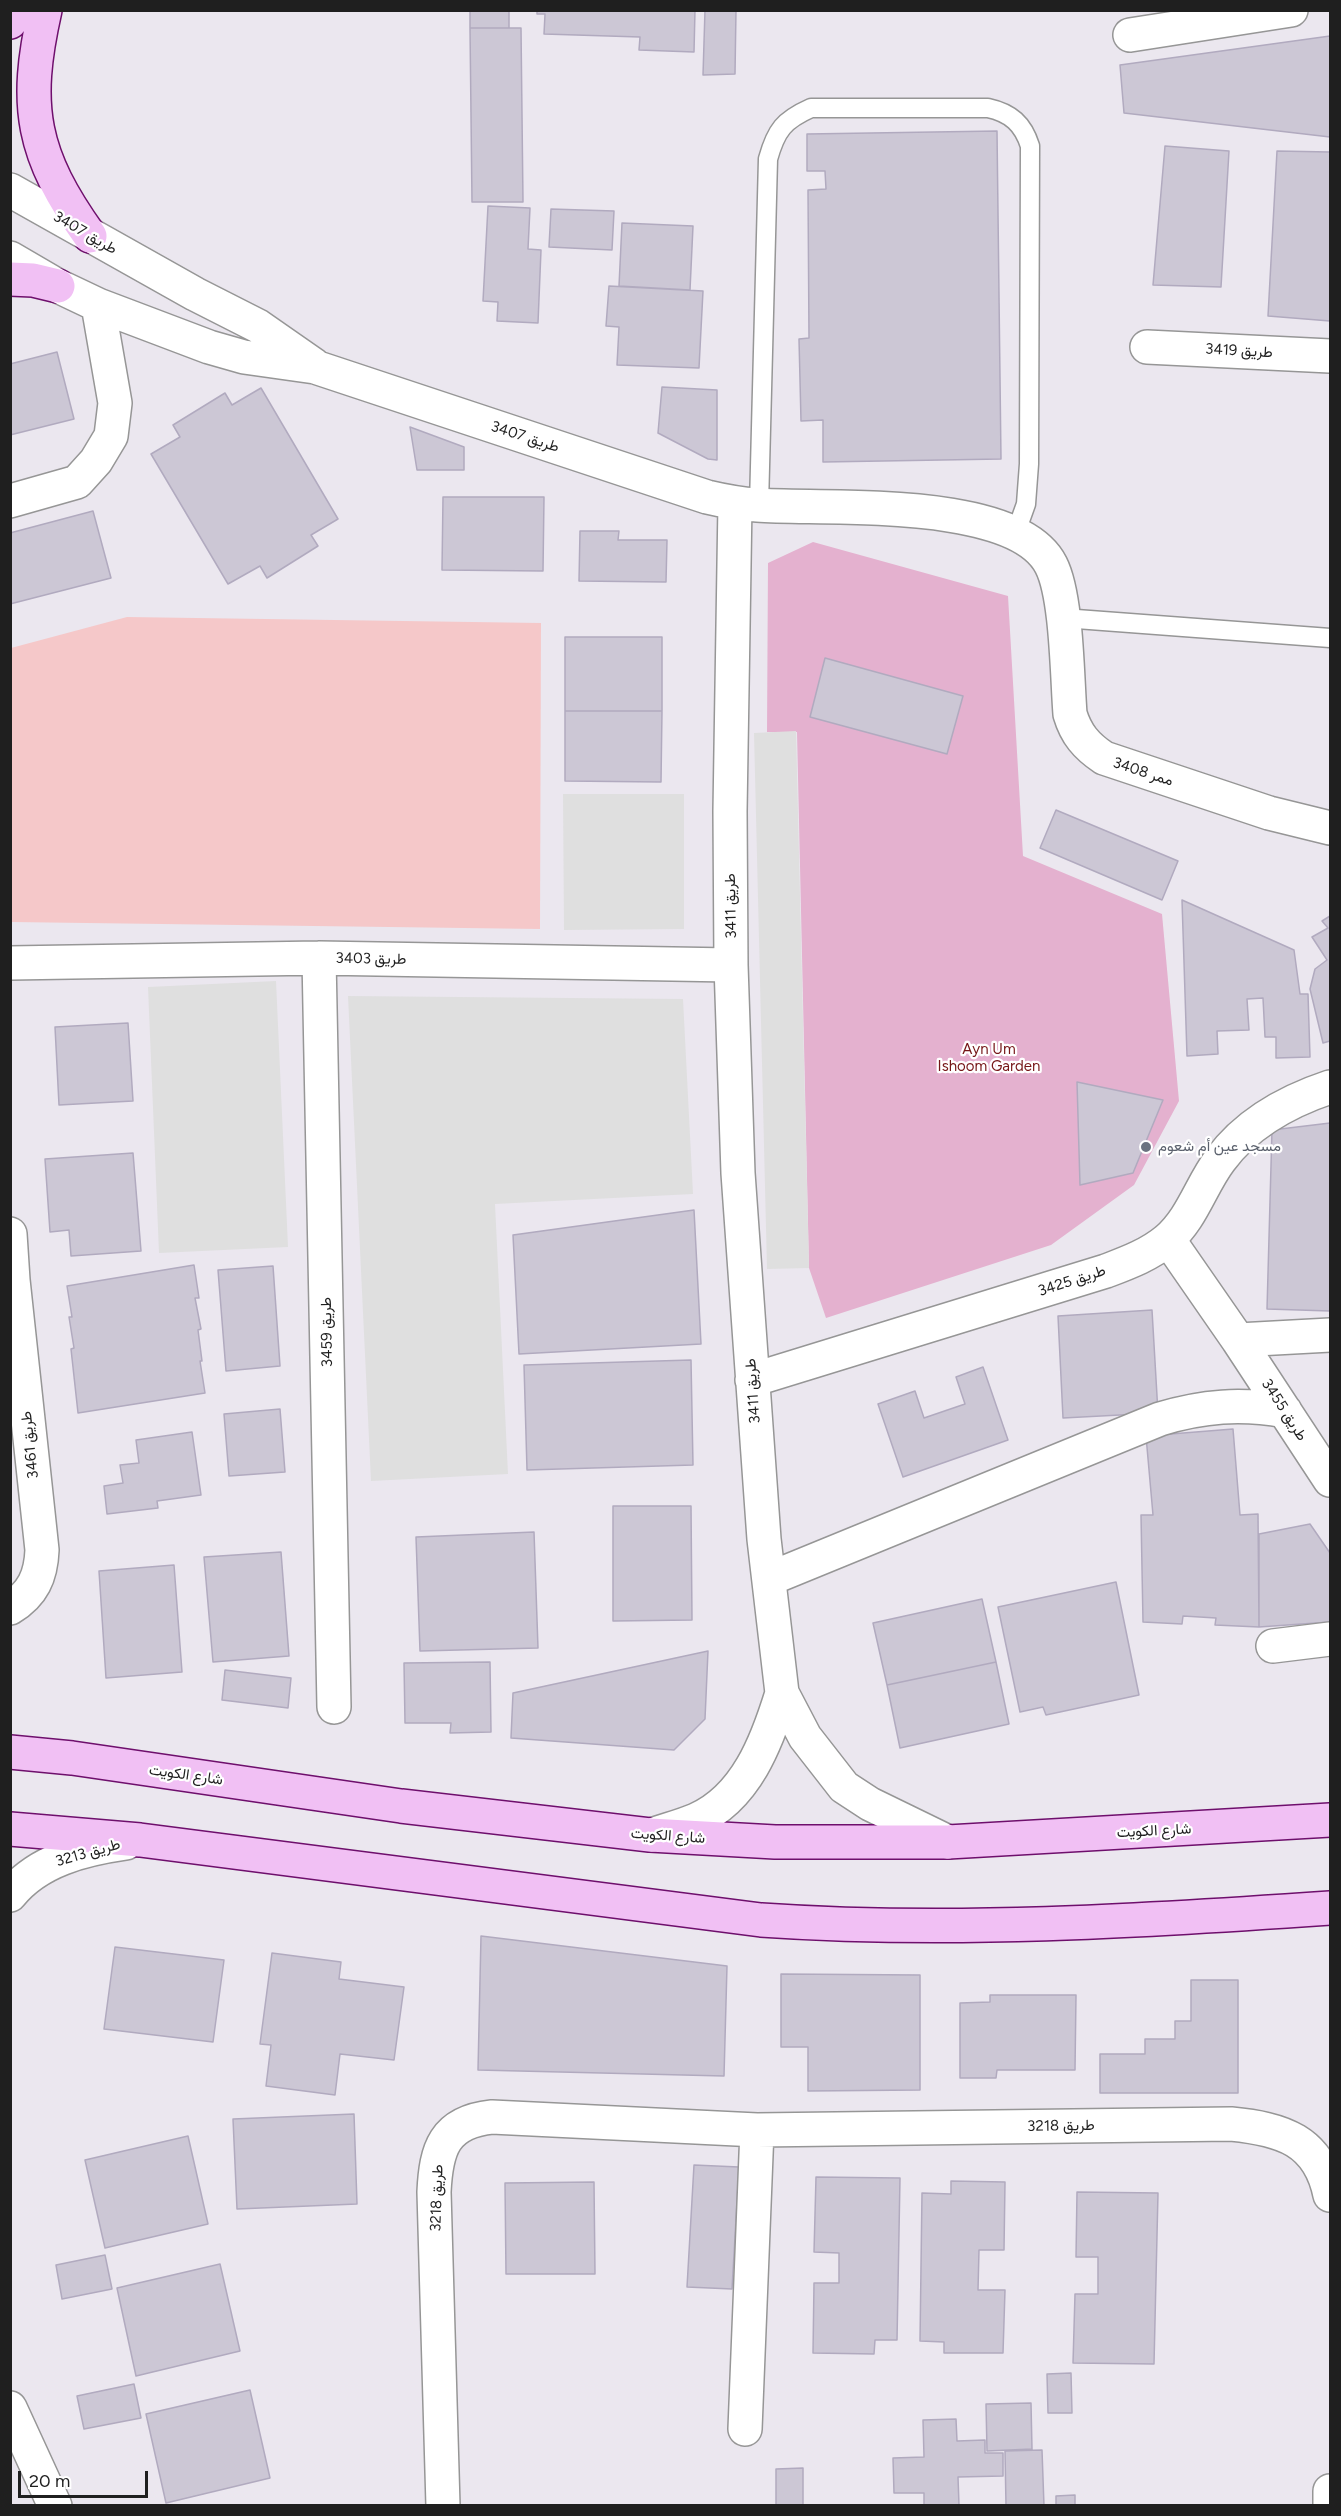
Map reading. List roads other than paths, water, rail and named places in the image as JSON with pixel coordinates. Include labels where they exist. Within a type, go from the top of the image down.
[{"type":"main road","points":[[10,22],[18,10]]},
{"type":"main road","points":[[45,10],[34,62],[33,93],[36,126],[44,156],[56,185],[90,236]]},
{"type":"main road","points":[[10,279],[33,280],[58,286]]},
{"type":"main road","name":"شارع الكويت","points":[[10,1752],[72,1758],[400,1806],[650,1835],[775,1842],[948,1842],[1330,1820]]},
{"type":"main road","points":[[10,1829],[141,1840],[761,1920],[840,1925],[1140,1921],[1330,1908]]},
{"type":"street","points":[[1130,35],[1291,10]]},
{"type":"street","name":"طريق 3407","points":[[10,190],[90,236],[258,326],[315,367]]},
{"type":"street","name":"طريق 3407","points":[[10,258],[58,286],[98,305],[209,347],[253,359],[315,367],[707,497],[747,505]]},
{"type":"street","points":[[10,501],[77,482],[96,461],[111,436],[115,403],[98,305]]},
{"type":"street","name":"طريق 3419","points":[[1147,346],[1330,356]]},
{"type":"street","points":[[747,505],[929,513],[991,524],[1016,532],[1030,540],[1051,564],[1057,579],[1063,618]]},
{"type":"street","name":"طريق 3411","points":[[747,505],[730,811],[731,965],[738,1173],[752,1380],[769,1579],[782,1693],[805,1737],[843,1787],[870,1804],[948,1842]]},
{"type":"street","name":"ممر 3408","points":[[1063,618],[1070,714],[1078,734],[1092,750],[1104,758],[1269,813],[1330,828]]},
{"type":"street","name":"طريق 3403","points":[[10,963],[319,958],[731,965]]},
{"type":"street","name":"طريق 3459","points":[[319,958],[334,1707]]},
{"type":"street","name":"طريق 3425","points":[[752,1380],[1106,1271],[1148,1253],[1168,1239],[1185,1219],[1220,1160],[1247,1131],[1280,1108],[1330,1087]]},
{"type":"street","name":"طريق 3461","points":[[10,1234],[12,1281],[42,1550],[41,1568],[35,1584],[25,1598],[10,1608]]},
{"type":"street","name":"طريق 3455","points":[[1168,1239],[1330,1480]]},
{"type":"street","points":[[1238,1340],[1330,1335]]},
{"type":"street","points":[[769,1579],[1161,1419],[1191,1410],[1222,1406],[1254,1406],[1285,1411]]},
{"type":"street","points":[[1273,1646],[1330,1639]]},
{"type":"street","name":"طريق 3411","points":[[650,1835],[696,1820],[718,1808],[755,1764],[769,1733],[782,1693]]},
{"type":"street","name":"طريق 3213","points":[[10,1895],[44,1866],[102,1846],[141,1840]]},
{"type":"street","name":"طريق 3218","points":[[442,2505],[434,2192],[436,2164],[441,2147],[454,2131],[471,2119],[492,2117],[757,2130],[1231,2124],[1274,2131],[1294,2140],[1313,2153],[1326,2175],[1330,2195]]},
{"type":"street","points":[[745,2428],[757,2130]]},
{"type":"street","points":[[10,2408],[55,2505]]},
{"type":"street","points":[[1330,2491],[1330,2505]]},
{"type":"lane","points":[[747,505],[768,159],[772,142],[781,126],[795,115],[811,108],[988,108],[1002,111],[1016,120],[1025,132],[1030,146],[1029,464],[1026,504],[1016,532]]},
{"type":"lane","points":[[1063,618],[1330,638]]},
{"type":"place","name":"مسجد عين أم شعوم","points":[[1146,1147]]},
{"type":"park label","name":"Ayn Um Ishoom Garden","points":[[989,1058]]}]
